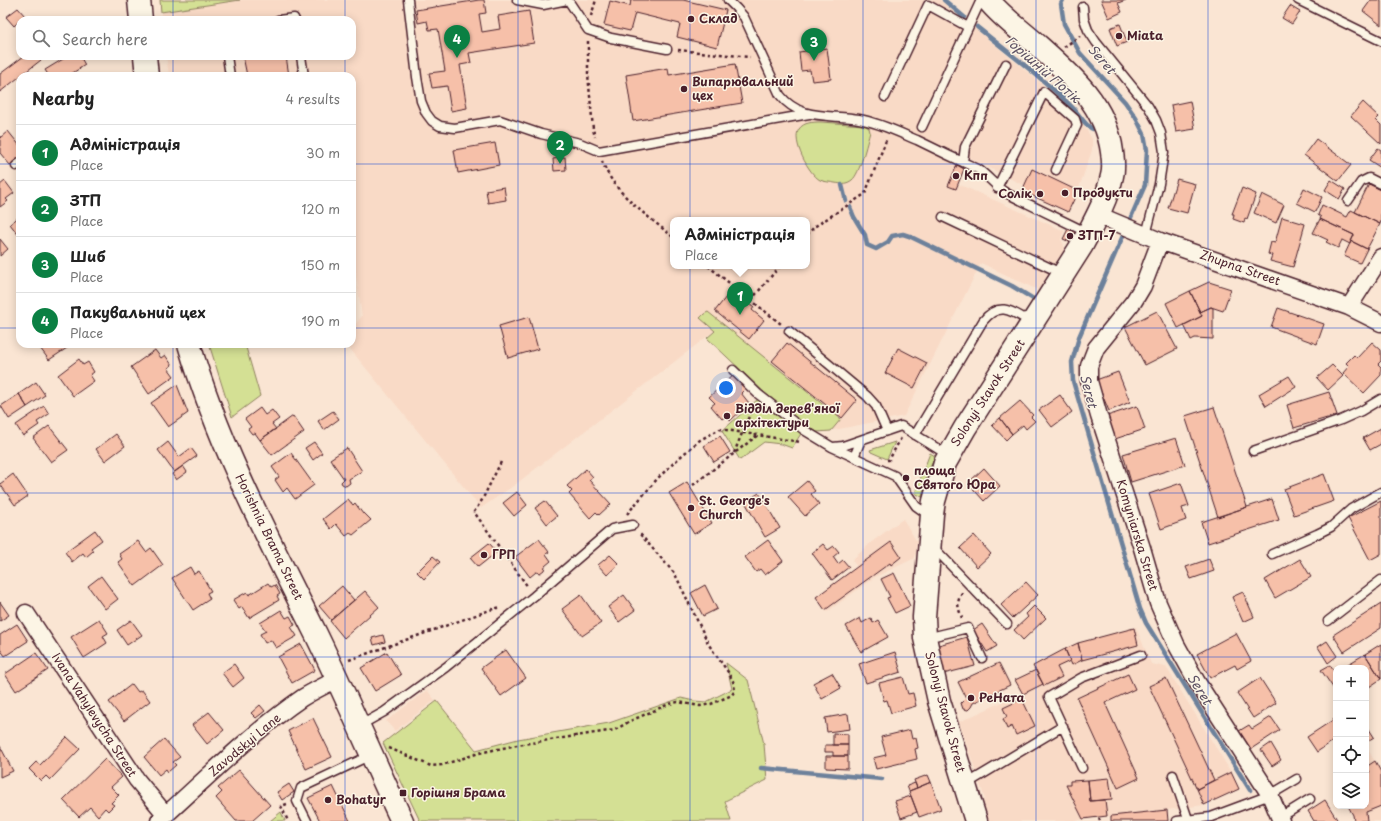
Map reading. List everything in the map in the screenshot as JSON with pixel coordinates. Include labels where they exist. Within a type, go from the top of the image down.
[{"type":"street","points":[[139,0],[141,16]]},
{"type":"street","name":"Solonyi Stavok Street","points":[[976,821],[939,701],[925,638],[924,617],[932,514],[939,482],[949,455],[1063,275],[1101,224],[1113,175],[1111,142],[1104,120],[1093,102],[1062,67],[1009,23],[988,0]]},
{"type":"street","points":[[145,60],[147,72]]},
{"type":"street","name":"Zhupna Street","points":[[1101,224],[1148,236],[1349,307],[1381,323]]},
{"type":"street","name":"Komyniarska Street","points":[[1148,236],[1143,286],[1134,301],[1096,348],[1089,366],[1089,381],[1158,603],[1176,644],[1198,682],[1270,795],[1281,819]]},
{"type":"street","points":[[1349,307],[1381,257]]},
{"type":"street","name":"Horishnia Brama Street","points":[[191,348],[206,396],[229,453],[251,502],[334,673],[358,727],[379,751],[402,821]]},
{"type":"street","name":"Ivana Vahylevycha Street","points":[[26,613],[163,818]]},
{"type":"street","name":"Zavodskyi Lane","points":[[163,818],[221,765],[276,718],[334,673]]},
{"type":"lane","points":[[408,0],[421,101],[426,113],[432,121],[440,126],[455,128],[500,120],[541,134],[580,143],[599,151],[809,114]]},
{"type":"lane","points":[[517,0],[544,6],[568,0],[588,30],[611,38],[667,49]]},
{"type":"lane","points":[[728,0],[744,17],[780,95],[787,104],[797,110],[809,114],[860,119],[890,128],[978,169],[986,174],[997,188],[1101,224]]},
{"type":"lane","points":[[922,127],[981,0]]},
{"type":"lane","points":[[1298,0],[1381,41]]},
{"type":"lane","points":[[885,97],[928,5],[968,27]]},
{"type":"lane","points":[[1083,7],[1084,19],[1088,30],[1148,106],[1161,133],[1164,152],[1148,236]]},
{"type":"lane","points":[[228,60],[229,72]]},
{"type":"lane","points":[[302,60],[303,72]]},
{"type":"lane","points":[[963,162],[965,147],[1006,64]]},
{"type":"lane","points":[[997,188],[1044,92],[1075,119],[1077,125],[1056,170]]},
{"type":"lane","points":[[1348,201],[1361,182],[1369,178],[1381,184]]},
{"type":"lane","points":[[943,217],[1063,275]]},
{"type":"lane","points":[[915,435],[988,314],[998,309],[1005,309],[1033,323]]},
{"type":"lane","points":[[789,331],[867,396],[876,406],[888,431]]},
{"type":"lane","points":[[732,370],[758,394],[804,430],[832,447],[895,476],[916,506],[923,511],[932,514]]},
{"type":"lane","points":[[1252,451],[1341,420],[1361,411],[1381,399]]},
{"type":"lane","points":[[832,447],[843,446],[901,426],[949,455]]},
{"type":"lane","points":[[854,457],[861,440]]},
{"type":"lane","points":[[1272,554],[1331,527],[1351,509],[1381,492]]},
{"type":"lane","points":[[358,727],[384,712],[446,667],[534,596],[612,529],[632,525]]},
{"type":"lane","points":[[929,547],[936,550],[1007,624]]},
{"type":"lane","points":[[1328,620],[1381,580]]},
{"type":"lane","points":[[925,638],[968,628],[982,658]]},
{"type":"lane","points":[[1082,768],[1048,697],[1081,678],[1141,655]]},
{"type":"lane","points":[[964,782],[973,780],[1063,726]]},
{"type":"lane","points":[[307,821],[297,801],[301,788],[379,751]]},
{"type":"lane","points":[[1174,775],[1188,819]]},
{"type":"lane","points":[[1177,821],[1211,817],[1270,795],[1297,779]]},
{"type":"lane","points":[[1281,819],[1289,812],[1310,799]]},
{"type":"path","points":[[596,0],[588,30],[588,74],[593,130],[604,167],[610,179],[618,189],[631,202],[670,234]]},
{"type":"path","points":[[667,49],[762,58]]},
{"type":"path","points":[[810,232],[814,227],[865,194],[890,128]]},
{"type":"path","points":[[712,269],[789,331]]},
{"type":"path","points":[[751,300],[777,269]]},
{"type":"path","points":[[734,454],[758,394]]},
{"type":"path","points":[[612,529],[658,478],[700,440],[720,429],[804,442]]},
{"type":"path","points":[[693,485],[759,435]]},
{"type":"path","points":[[882,458],[888,461],[902,436]]},
{"type":"path","points":[[501,462],[482,500],[474,512],[534,596]]},
{"type":"path","points":[[379,751],[431,766],[442,765],[486,751],[615,730],[630,721],[669,704],[685,702],[700,706],[711,704],[732,695],[735,690],[733,681],[709,645],[675,574],[632,525]]},
{"type":"path","points":[[968,628],[958,608],[958,601],[961,594],[970,585]]},
{"type":"path","points":[[334,673],[493,609],[520,606]]},
{"type":"path","points":[[281,806],[288,821]]},
{"type":"shaded area","points":[[240,0],[941,0],[1078,116],[1092,139],[1092,150],[1078,191],[1032,170],[1025,186],[956,151],[951,163],[964,169],[958,184],[1064,231],[1061,239],[1065,248],[1038,290],[981,263],[904,416],[834,430],[713,332],[516,484],[481,508],[349,348],[356,348],[356,323],[362,316],[356,276],[356,72],[168,72],[167,60],[356,60],[356,16],[162,16],[161,12]]},
{"type":"shaded area","points":[[903,519],[917,542],[915,558],[875,577],[827,612],[816,597],[857,567],[852,560],[873,541]]},
{"type":"shaded area","points":[[1136,627],[1151,664],[1166,667],[1231,772],[1239,789],[1204,805],[1167,810],[1168,821],[1111,821],[1110,816],[1076,821],[989,821],[983,800],[985,799],[959,722],[1042,684],[1033,666],[1078,643]]},
{"type":"shaded area","points":[[427,690],[435,700],[395,731],[386,721]]},
{"type":"shaded area","points":[[1369,751],[1381,772],[1381,821],[1354,821],[1350,809],[1369,809]]},
{"type":"green space","points":[[160,0],[240,0],[161,12]]},
{"type":"green space","points":[[812,122],[864,125],[869,128],[870,132],[858,171],[855,177],[848,182],[839,184],[820,180],[811,171],[802,157],[797,141],[799,129]]},
{"type":"green space","points":[[708,312],[841,419],[831,431],[817,432],[806,425],[765,393],[707,338],[715,331],[700,318]]},
{"type":"green space","points":[[210,348],[246,348],[260,396],[232,417]]},
{"type":"green space","points":[[758,399],[802,432],[792,448],[781,444],[764,442],[740,460],[722,431]]},
{"type":"green space","points":[[895,442],[887,459],[871,452],[870,450]]},
{"type":"green space","points":[[930,453],[935,456],[927,475],[922,497],[915,493]]},
{"type":"green space","points":[[726,663],[748,680],[764,744],[767,780],[725,801],[731,821],[420,821],[383,743],[437,701],[476,750],[518,739],[609,723],[681,698],[706,702],[732,689]]},
{"type":"green space","points":[[281,812],[285,821],[270,821]]},
{"type":"building","points":[[484,0],[486,13],[479,14],[482,32],[500,29],[498,16],[529,11],[534,43],[469,53],[471,63],[460,65],[467,108],[451,111],[447,86],[432,88],[429,73],[445,71],[438,29],[429,30],[427,21],[418,23],[416,10]]},
{"type":"building","name":"Склад","points":[[631,0],[683,0],[726,10],[717,47],[677,37],[680,24],[635,13],[630,31],[604,25],[610,1],[630,6]]},
{"type":"building","points":[[1101,0],[1126,0],[1118,3],[1122,12],[1109,18]]},
{"type":"building","points":[[1371,0],[1381,0],[1381,25],[1363,11]]},
{"type":"building","points":[[1290,6],[1300,12],[1292,24],[1282,18]]},
{"type":"building","points":[[18,8],[25,16],[16,16],[16,24],[14,26],[6,17]]},
{"type":"building","points":[[1120,24],[1127,42],[1117,46],[1110,28]]},
{"type":"building","points":[[827,48],[831,79],[812,81],[810,70],[801,71],[799,52]]},
{"type":"building","points":[[19,60],[41,60],[26,72],[16,72],[16,80],[0,92],[0,74]]},
{"type":"building","points":[[61,60],[82,60],[85,65],[74,72],[46,72],[45,70]]},
{"type":"building","points":[[244,60],[287,60],[288,72],[246,72]]},
{"type":"building","name":"Випарювальний цех","points":[[735,64],[742,103],[633,121],[626,75],[668,68],[669,75]]},
{"type":"building","points":[[1190,101],[1195,129],[1176,132],[1171,105]]},
{"type":"building","points":[[1363,102],[1379,117],[1376,120],[1381,125],[1381,144],[1351,116]]},
{"type":"building","points":[[8,131],[16,141],[16,160],[10,165],[0,153],[0,138]]},
{"type":"building","points":[[1316,139],[1351,165],[1338,181],[1304,155]]},
{"type":"building","points":[[495,143],[499,165],[458,173],[454,150]]},
{"type":"building","points":[[1378,148],[1381,150],[1381,168],[1369,160]]},
{"type":"building","points":[[565,157],[566,170],[554,171],[553,159]]},
{"type":"building","name":"Кпп","points":[[957,165],[964,169],[956,189],[948,186]]},
{"type":"building","points":[[1032,169],[1078,191],[1068,212],[1022,191]]},
{"type":"building","points":[[1177,179],[1195,184],[1187,213],[1168,208]]},
{"type":"building","points":[[1331,180],[1345,189],[1339,199],[1325,190]]},
{"type":"building","points":[[5,181],[14,193],[6,199],[8,201],[0,207],[0,185]]},
{"type":"building","points":[[1369,184],[1381,190],[1380,224],[1355,212]]},
{"type":"building","points":[[504,187],[506,200],[488,203],[486,190]]},
{"type":"building","points":[[1242,188],[1256,194],[1247,219],[1245,218],[1244,223],[1233,219],[1234,214],[1232,214]]},
{"type":"building","points":[[1304,188],[1322,197],[1315,212],[1297,203]]},
{"type":"building","points":[[1262,194],[1284,205],[1276,223],[1254,213]]},
{"type":"building","points":[[1322,205],[1347,217],[1351,210],[1380,224],[1367,249],[1351,241],[1354,235],[1320,219],[1321,217],[1318,215]]},
{"type":"building","points":[[1282,217],[1305,224],[1293,267],[1270,261],[1272,255],[1268,254],[1271,242],[1275,243]]},
{"type":"building","points":[[16,219],[16,232],[10,224]]},
{"type":"building","points":[[1320,219],[1354,235],[1350,244],[1342,240],[1338,248],[1326,242],[1328,240],[1313,233]]},
{"type":"building","name":"ЗТП-7","points":[[1068,229],[1077,233],[1072,243],[1063,239]]},
{"type":"building","points":[[0,239],[8,249],[0,256]]},
{"type":"building","points":[[1351,241],[1367,249],[1360,263],[1344,256]]},
{"type":"building","points":[[1209,282],[1231,289],[1223,311],[1211,307],[1200,312],[1190,291]]},
{"type":"building","points":[[1190,291],[1202,316],[1178,328],[1166,303]]},
{"type":"building","points":[[730,292],[742,302],[744,299],[754,307],[752,310],[764,320],[749,339],[715,311]]},
{"type":"building","points":[[1211,307],[1213,308],[1213,339],[1195,338],[1191,340],[1184,325],[1202,316],[1200,312]]},
{"type":"building","points":[[1278,308],[1324,324],[1317,344],[1271,327]]},
{"type":"building","points":[[1157,311],[1177,349],[1145,365],[1125,327]]},
{"type":"building","points":[[529,317],[538,349],[508,358],[499,326]]},
{"type":"building","points":[[1372,342],[1381,350],[1381,361],[1378,364],[1381,367],[1381,375],[1364,393],[1343,373],[1349,366],[1346,363],[1354,355],[1357,358]]},
{"type":"building","points":[[787,343],[857,400],[842,418],[772,361]]},
{"type":"building","points":[[40,348],[67,348],[49,360]]},
{"type":"building","points":[[898,348],[927,363],[914,388],[885,373]]},
{"type":"building","points":[[155,350],[161,358],[165,355],[172,365],[168,368],[174,376],[149,394],[131,367]]},
{"type":"building","points":[[79,359],[83,365],[88,362],[94,372],[90,375],[94,381],[73,396],[58,375]]},
{"type":"building","points":[[1332,365],[1343,376],[1328,390],[1317,378]]},
{"type":"building","points":[[1118,372],[1130,402],[1109,411],[1096,380]]},
{"type":"building","points":[[734,375],[746,388],[741,393],[749,403],[730,421],[726,416],[722,419],[711,406],[715,403],[709,397]]},
{"type":"building","points":[[1289,376],[1296,387],[1266,406],[1259,394]]},
{"type":"building","points":[[36,382],[45,395],[27,407],[19,394]]},
{"type":"building","points":[[177,385],[188,413],[168,427],[151,403]]},
{"type":"building","points":[[1329,392],[1337,415],[1294,428],[1287,405]]},
{"type":"building","points":[[19,394],[27,407],[9,419],[1,406]]},
{"type":"building","points":[[1060,395],[1072,412],[1052,427],[1039,410]]},
{"type":"building","points":[[1020,401],[1033,415],[1031,417],[1035,421],[1026,429],[1023,425],[1012,434],[1000,418]]},
{"type":"building","points":[[44,406],[49,414],[37,422],[39,425],[23,436],[16,425]]},
{"type":"building","points":[[1137,406],[1145,429],[1115,439],[1107,416]]},
{"type":"building","points":[[1214,407],[1247,507],[1218,517],[1185,416]]},
{"type":"building","points":[[260,408],[265,415],[272,410],[279,419],[272,424],[276,429],[260,440],[255,433],[252,434],[248,429],[251,427],[245,419]]},
{"type":"building","points":[[333,411],[339,419],[324,430],[318,421]]},
{"type":"building","points":[[293,416],[304,432],[272,455],[260,440]]},
{"type":"building","points":[[1000,418],[1012,434],[1006,440],[992,425]]},
{"type":"building","points":[[49,426],[68,450],[51,462],[33,438]]},
{"type":"building","points":[[1381,428],[1381,444],[1370,450],[1363,438]]},
{"type":"building","points":[[116,434],[125,446],[105,461],[96,449]]},
{"type":"building","points":[[720,436],[730,452],[714,462],[704,446]]},
{"type":"building","points":[[1176,438],[1185,465],[1131,482],[1123,454]]},
{"type":"building","points":[[168,442],[179,457],[191,448],[197,456],[174,472],[158,450]]},
{"type":"building","points":[[314,442],[322,453],[313,460],[305,448]]},
{"type":"building","points":[[347,448],[362,471],[349,479],[350,483],[346,486],[342,484],[341,482],[344,479],[330,459]]},
{"type":"building","points":[[291,453],[314,485],[295,499],[287,488],[283,492],[275,480],[279,477],[272,467]]},
{"type":"building","points":[[183,466],[187,472],[176,480],[172,474]]},
{"type":"building","points":[[984,468],[1000,486],[984,501],[968,483]]},
{"type":"building","points":[[586,469],[593,477],[589,480],[611,504],[599,515],[596,512],[590,518],[569,494],[572,491],[567,486]]},
{"type":"building","points":[[13,474],[28,496],[15,505],[0,484]]},
{"type":"building","points":[[1324,474],[1334,501],[1294,515],[1284,489]]},
{"type":"building","points":[[807,481],[815,491],[811,494],[819,504],[805,516],[788,497]]},
{"type":"building","name":"St. George's Church","points":[[687,482],[712,523],[694,534],[669,493]]},
{"type":"building","points":[[1181,483],[1189,506],[1182,508],[1186,520],[1161,529],[1149,494]]},
{"type":"building","points":[[517,492],[527,505],[514,516],[503,503]]},
{"type":"building","points":[[759,493],[780,528],[765,537],[745,502]]},
{"type":"building","points":[[348,499],[353,505],[355,503],[363,514],[364,513],[371,520],[353,535],[350,533],[346,536],[336,524],[331,529],[323,519]]},
{"type":"building","points":[[1272,499],[1279,520],[1208,543],[1201,522]]},
{"type":"building","points":[[545,501],[557,516],[547,524],[535,508]]},
{"type":"building","points":[[1381,501],[1381,554],[1370,560],[1348,518]]},
{"type":"building","points":[[95,530],[102,540],[91,548],[93,551],[86,557],[83,553],[72,562],[65,552]]},
{"type":"building","points":[[974,535],[991,554],[977,567],[960,548]]},
{"type":"building","points":[[539,539],[549,552],[546,554],[551,561],[545,566],[544,570],[540,573],[536,572],[530,577],[515,557]]},
{"type":"building","points":[[768,540],[783,561],[765,575],[760,569],[756,572],[745,557]]},
{"type":"building","points":[[138,541],[146,552],[151,548],[163,565],[135,586],[118,562],[122,559],[119,554]]},
{"type":"building","points":[[891,542],[901,557],[891,565],[890,563],[825,610],[816,597]]},
{"type":"building","name":"ГРП","points":[[489,543],[497,552],[478,567],[470,558]]},
{"type":"building","points":[[823,544],[828,550],[834,546],[839,552],[833,557],[838,564],[843,560],[849,567],[832,580],[812,553]]},
{"type":"building","points":[[610,555],[619,564],[607,575],[598,565]]},
{"type":"building","points":[[433,556],[440,562],[424,579],[417,572]]},
{"type":"building","points":[[1209,559],[1214,571],[1191,579],[1186,567]]},
{"type":"building","points":[[1300,559],[1311,577],[1275,598],[1265,580]]},
{"type":"building","points":[[190,567],[194,574],[199,571],[211,591],[207,593],[210,599],[193,610],[172,578]]},
{"type":"building","points":[[894,573],[910,606],[895,613],[887,598],[890,597],[881,579]]},
{"type":"building","points":[[101,576],[118,599],[105,609],[88,586]]},
{"type":"building","points":[[1026,582],[1038,595],[1013,618],[1001,605]]},
{"type":"building","points":[[268,583],[271,587],[275,585],[280,594],[277,596],[279,600],[249,618],[242,607],[239,609],[233,600],[247,592],[249,595]]},
{"type":"building","points":[[705,585],[717,609],[703,616],[691,593]]},
{"type":"building","points":[[342,586],[354,600],[331,620],[319,606]]},
{"type":"building","points":[[365,591],[379,607],[344,638],[330,621]]},
{"type":"building","points":[[1243,592],[1254,617],[1243,622],[1232,597]]},
{"type":"building","points":[[581,595],[601,623],[582,636],[562,609]]},
{"type":"building","points":[[624,595],[635,610],[619,622],[608,607]]},
{"type":"building","points":[[0,602],[9,615],[0,621]]},
{"type":"building","points":[[1381,604],[1381,628],[1344,652],[1333,635]]},
{"type":"building","points":[[1034,606],[1046,618],[1023,640],[1014,630],[1028,617],[1026,614]]},
{"type":"building","points":[[281,610],[286,618],[290,616],[295,625],[291,627],[297,636],[276,648],[271,640],[265,643],[260,634],[266,631],[260,623]]},
{"type":"building","points":[[860,618],[862,623],[871,618],[873,623],[878,620],[888,637],[861,652],[846,626]]},
{"type":"building","points":[[99,619],[108,633],[103,636],[107,643],[84,658],[71,637]]},
{"type":"building","points":[[131,620],[142,635],[127,645],[117,630]]},
{"type":"building","points":[[17,624],[28,641],[5,656],[0,649],[0,635]]},
{"type":"building","points":[[982,624],[997,646],[987,652],[973,630]]},
{"type":"building","points":[[1134,628],[1138,645],[1082,660],[1078,643]]},
{"type":"building","points":[[1236,633],[1251,661],[1237,669],[1235,665],[1210,678],[1197,654]]},
{"type":"building","points":[[383,635],[385,642],[374,645],[372,638]]},
{"type":"building","points":[[967,637],[975,666],[943,674],[935,646]]},
{"type":"building","points":[[1327,641],[1337,656],[1328,663],[1318,647]]},
{"type":"building","points":[[1078,643],[1082,660],[1072,665],[1065,649]]},
{"type":"building","points":[[301,644],[315,670],[292,683],[278,657]]},
{"type":"building","points":[[1381,644],[1381,679],[1365,654]]},
{"type":"building","points":[[1065,649],[1070,661],[1057,667],[1062,677],[1044,686],[1033,666]]},
{"type":"building","points":[[506,650],[526,678],[501,696],[481,668]]},
{"type":"building","points":[[387,652],[401,675],[375,691],[361,668]]},
{"type":"building","points":[[895,652],[901,672],[866,683],[859,664]]},
{"type":"building","points":[[36,653],[48,670],[16,691],[5,674]]},
{"type":"building","points":[[1365,654],[1381,679],[1369,687],[1369,665],[1347,665]]},
{"type":"building","points":[[999,663],[1010,685],[973,703],[968,710],[963,709],[961,703],[966,698],[958,682]]},
{"type":"building","points":[[234,664],[244,678],[233,687],[222,673]]},
{"type":"building","points":[[1330,665],[1333,670],[1333,688],[1321,670]]},
{"type":"building","points":[[1036,670],[1043,684],[1023,694],[1015,680]]},
{"type":"building","points":[[832,673],[841,688],[822,699],[813,683]]},
{"type":"building","points":[[1128,674],[1135,689],[1105,703],[1139,778],[1118,788],[1077,698]]},
{"type":"building","points":[[903,677],[908,694],[913,693],[916,706],[891,713],[887,700],[884,701],[879,683]]},
{"type":"building","points":[[1166,678],[1214,780],[1197,789],[1149,686]]},
{"type":"building","points":[[1260,678],[1276,703],[1253,718],[1237,693]]},
{"type":"building","points":[[132,684],[138,692],[142,690],[150,701],[124,721],[109,702]]},
{"type":"building","points":[[1022,699],[1035,726],[1016,735],[1012,726],[1007,729],[1003,719],[1007,717],[1003,708]]},
{"type":"building","points":[[260,705],[265,711],[256,718],[251,713]]},
{"type":"building","points":[[209,712],[224,730],[207,744],[192,725]]},
{"type":"building","points":[[848,714],[850,729],[827,732],[825,718]]},
{"type":"building","points":[[1271,717],[1280,730],[1251,749],[1239,731],[1249,725],[1252,729]]},
{"type":"building","points":[[313,718],[332,757],[306,769],[288,731]]},
{"type":"building","points":[[1333,720],[1333,741],[1317,752],[1307,737]]},
{"type":"building","points":[[1369,729],[1374,737],[1369,740]]},
{"type":"building","points":[[910,730],[912,739],[916,738],[918,748],[915,749],[917,759],[876,769],[873,758],[886,755],[881,737]]},
{"type":"building","points":[[833,733],[848,734],[848,745],[833,745]]},
{"type":"building","points":[[67,737],[80,749],[50,780],[46,776],[41,781],[29,769],[36,762],[40,765]]},
{"type":"building","points":[[164,739],[180,757],[173,762],[176,765],[168,772],[166,769],[159,775],[144,757]]},
{"type":"building","points":[[1271,743],[1281,760],[1272,766],[1261,750]]},
{"type":"building","points":[[825,745],[848,745],[848,756],[833,756],[833,752],[825,752]]},
{"type":"building","points":[[0,746],[13,771],[0,777]]},
{"type":"building","points":[[826,756],[848,756],[848,769],[826,768]]},
{"type":"building","points":[[105,759],[122,777],[111,787],[119,795],[111,803],[114,805],[108,811],[105,808],[98,816],[90,807],[79,817],[63,800]]},
{"type":"building","points":[[1375,761],[1381,772],[1381,806],[1366,812],[1367,821],[1354,821],[1350,809],[1369,809],[1369,765]]},
{"type":"building","points":[[239,770],[270,805],[252,821],[236,821],[216,798],[222,792],[218,788]]},
{"type":"building","points":[[1231,772],[1239,789],[1204,805],[1197,789]]},
{"type":"building","points":[[928,775],[931,782],[917,788],[914,780]]},
{"type":"building","points":[[1109,778],[1112,799],[1090,801],[1088,780]]},
{"type":"building","points":[[1088,780],[1090,801],[1105,800],[1107,816],[1083,819],[1066,785],[1070,785],[1070,781]]},
{"type":"building","points":[[931,782],[941,809],[919,817],[909,791]]},
{"type":"building","points":[[915,783],[917,788],[909,791],[907,786]]},
{"type":"building","points":[[289,784],[294,792],[282,800],[277,792]]},
{"type":"building","points":[[333,786],[350,821],[320,821],[308,798]]},
{"type":"building","points":[[911,796],[917,812],[901,818],[895,801]]},
{"type":"building","points":[[1325,800],[1338,821],[1314,821],[1308,811]]},
{"type":"building","points":[[1167,810],[1168,821],[1111,821],[1111,816]]},
{"type":"waterway","name":"Горішній Потік","points":[[944,0],[964,17]]},
{"type":"waterway","name":"Seret","points":[[1063,0],[1061,4],[1064,24],[1080,53],[1125,102],[1136,118],[1144,134],[1147,150],[1145,185],[1079,337],[1072,362],[1073,381],[1140,609],[1146,623],[1250,790]]},
{"type":"waterway","name":"Горішній Потік","points":[[977,27],[1050,86],[1073,108],[1088,126],[1093,129]]},
{"type":"waterway","points":[[842,185],[846,201]]},
{"type":"waterway","points":[[850,207],[865,235],[867,245],[876,249],[888,242],[892,236],[903,234],[1012,286],[1035,300]]},
{"type":"waterway","points":[[761,768],[882,779]]},
{"type":"place","name":"Склад","points":[[691,19]]},
{"type":"place","name":"Miata","points":[[1119,36]]},
{"type":"place","name":"Пакувальний цех","points":[[457,58]]},
{"type":"place","name":"Шиб","points":[[814,61]]},
{"type":"place","name":"Випарювальний цех","points":[[684,89]]},
{"type":"place","name":"ЗТП","points":[[560,164]]},
{"type":"place","name":"Кпп","points":[[956,176]]},
{"type":"place","name":"Продукти","points":[[1065,193]]},
{"type":"place","name":"Солік","points":[[1040,194]]},
{"type":"place","name":"ЗТП-7","points":[[1070,236]]},
{"type":"place","name":"Адміністрація","points":[[740,315]]},
{"type":"place","name":"Відділ дерев'яної архітектури","points":[[727,416]]},
{"type":"place","name":"площа Святого Юра","points":[[906,478]]},
{"type":"place","name":"St. George's Church","points":[[691,508]]},
{"type":"place","name":"ГРП","points":[[484,555]]},
{"type":"place","name":"РеНата","points":[[971,698]]},
{"type":"place","name":"Горішня Брама","points":[[403,793]]},
{"type":"place","name":"Bohatyr","points":[[328,800]]}]
